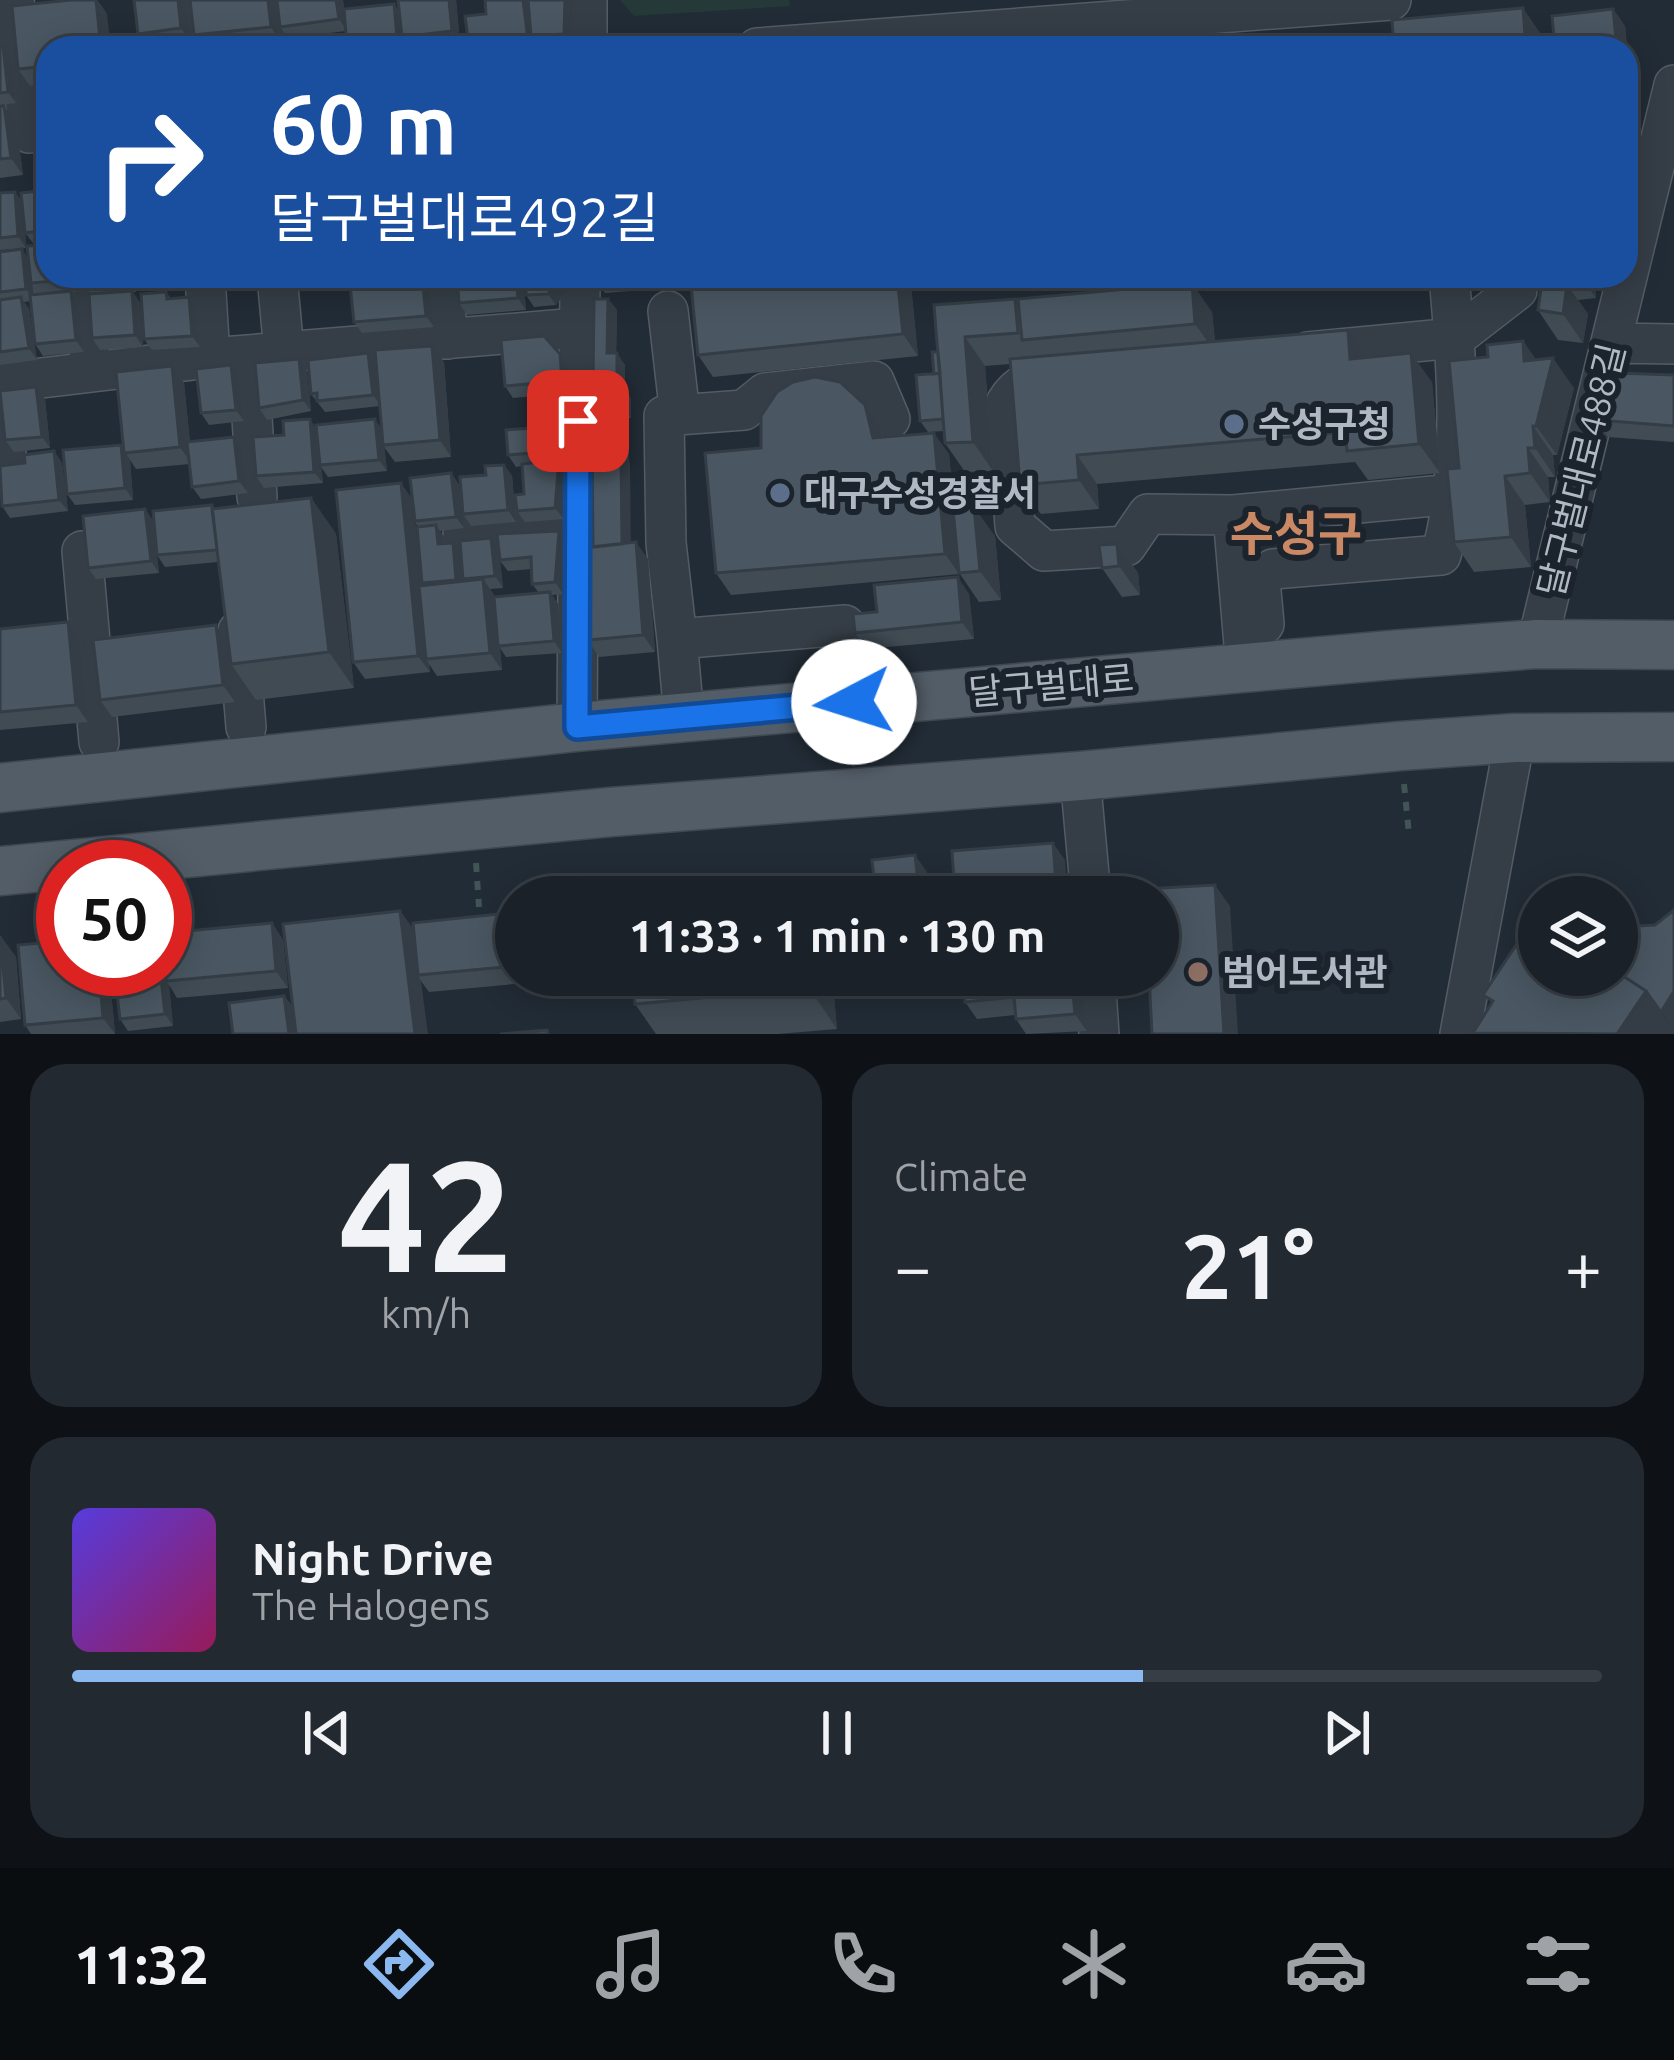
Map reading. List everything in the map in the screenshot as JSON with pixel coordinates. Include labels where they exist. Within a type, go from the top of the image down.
[{"type":"main road","name":"달구벌대로","points":[[0,788],[577,727],[1257,667],[1537,644],[1674,645]]},
{"type":"main road","points":[[0,871],[611,812],[1514,738],[1674,737]]},
{"type":"street","points":[[14,0],[29,134]]},
{"type":"street","points":[[190,0],[195,36]]},
{"type":"street","points":[[278,0],[282,36]]},
{"type":"street","points":[[587,0],[587,36]]},
{"type":"street","points":[[916,36],[1391,0]]},
{"type":"street","name":"달구벌대로488길","points":[[1638,235],[1674,85]]},
{"type":"street","points":[[83,288],[92,372]]},
{"type":"street","points":[[212,288],[248,355]]},
{"type":"street","points":[[256,497],[248,355],[273,288]]},
{"type":"street","points":[[443,288],[448,339]]},
{"type":"street","points":[[577,727],[578,524],[559,469],[580,288]]},
{"type":"street","points":[[1257,667],[1260,580],[1273,569],[1441,555],[1454,494],[1450,288]]},
{"type":"street","points":[[1267,356],[1454,338],[1517,288]]},
{"type":"street","name":"달구벌대로488길","points":[[1537,644],[1625,288]]},
{"type":"street","points":[[668,311],[680,416]]},
{"type":"street","points":[[0,383],[248,355],[578,328]]},
{"type":"street","points":[[1612,343],[1674,344]]},
{"type":"street","points":[[1102,371],[1032,378],[1006,404],[1016,526],[1044,551],[1126,546],[1148,514],[1233,515],[1454,494]]},
{"type":"street","points":[[684,717],[666,543],[664,416],[728,429],[765,393],[874,381],[890,419]]},
{"type":"street","points":[[0,394],[5,454]]},
{"type":"street","points":[[1233,515],[1299,567]]},
{"type":"street","points":[[1233,515],[1257,667]]},
{"type":"street","points":[[463,535],[578,524]]},
{"type":"street","points":[[82,551],[99,742]]},
{"type":"street","points":[[234,587],[246,727]]},
{"type":"street","points":[[677,639],[844,625],[854,702]]},
{"type":"street","points":[[1460,1034],[1514,738]]},
{"type":"street","points":[[1080,776],[1088,876]]},
{"type":"street","points":[[1096,996],[1099,1034]]},
{"type":"green space","points":[[620,0],[789,0],[790,6],[634,16]]},
{"type":"building","points":[[96,0],[100,36],[36,36],[36,67],[18,69],[12,6]]},
{"type":"building","points":[[134,0],[178,0],[181,28],[138,34]]},
{"type":"building","points":[[190,0],[268,0],[271,27],[194,35]]},
{"type":"building","points":[[277,0],[336,0],[339,19],[280,27]]},
{"type":"building","points":[[398,0],[449,0],[452,31],[402,36]]},
{"type":"building","points":[[485,0],[523,0],[528,36],[468,36],[465,16],[486,14]]},
{"type":"building","points":[[528,0],[565,0],[564,34],[531,36]]},
{"type":"building","points":[[394,4],[397,36],[346,36],[344,9]]},
{"type":"building","points":[[1523,8],[1525,36],[1393,36],[1392,20]]},
{"type":"building","points":[[1613,9],[1616,36],[1554,36],[1552,16]]},
{"type":"building","points":[[0,46],[8,92],[0,93]]},
{"type":"building","points":[[4,106],[11,158],[0,159],[0,107]]},
{"type":"building","points":[[36,191],[36,232],[25,233],[21,193]]},
{"type":"building","points":[[15,192],[18,236],[0,238],[0,193]]},
{"type":"building","points":[[27,246],[36,246],[36,283],[31,283]]},
{"type":"building","points":[[22,249],[26,289],[0,292],[0,252]]},
{"type":"building","points":[[350,288],[423,288],[426,316],[354,322]]},
{"type":"building","points":[[458,288],[517,288],[518,298],[459,303]]},
{"type":"building","points":[[526,288],[552,288],[548,294],[526,295]]},
{"type":"building","points":[[691,288],[898,288],[903,334],[698,355]]},
{"type":"building","points":[[1192,288],[1195,324],[1022,340],[1018,299]]},
{"type":"building","points":[[1541,288],[1567,288],[1563,314],[1538,310]]},
{"type":"building","points":[[71,291],[76,340],[35,344],[30,295]]},
{"type":"building","points":[[132,291],[135,335],[92,338],[89,294]]},
{"type":"building","points":[[166,292],[167,299],[189,297],[192,336],[144,339],[141,294]]},
{"type":"building","points":[[21,297],[29,348],[0,352],[0,300]]},
{"type":"building","points":[[594,299],[608,299],[607,353],[617,353],[617,382],[593,381]]},
{"type":"building","points":[[1015,299],[1018,333],[965,337],[973,442],[945,443],[934,305]]},
{"type":"building","name":"수성구청","points":[[1348,330],[1350,359],[1411,353],[1419,444],[1347,451],[1346,432],[1077,455],[1079,480],[1020,485],[1010,359]]},
{"type":"building","points":[[544,336],[560,354],[562,381],[505,386],[501,340]]},
{"type":"building","points":[[1523,341],[1524,361],[1553,358],[1533,426],[1535,448],[1528,448],[1530,473],[1505,476],[1511,537],[1454,542],[1447,469],[1459,468],[1449,361],[1488,357],[1487,345]]},
{"type":"building","points":[[432,346],[440,440],[383,445],[375,350]]},
{"type":"building","points":[[932,352],[938,352],[940,373],[934,374]]},
{"type":"building","points":[[368,353],[373,395],[317,401],[317,393],[311,394],[308,360]]},
{"type":"building","points":[[299,359],[303,400],[259,408],[255,363]]},
{"type":"building","points":[[231,365],[236,410],[201,413],[196,369]]},
{"type":"building","points":[[172,366],[180,447],[124,453],[116,372]]},
{"type":"building","points":[[940,373],[943,419],[920,421],[916,375]]},
{"type":"building","points":[[1615,373],[1674,375],[1674,426],[1597,420],[1609,377]]},
{"type":"building","points":[[815,377],[840,382],[865,405],[873,438],[934,433],[945,554],[716,573],[705,453],[761,448],[761,416],[777,392]]},
{"type":"building","points":[[36,387],[42,437],[5,440],[0,391]]},
{"type":"building","points":[[597,392],[627,392],[627,412],[596,412]]},
{"type":"building","points":[[561,406],[556,451],[508,455],[506,430],[532,428],[530,409]]},
{"type":"building","points":[[310,419],[314,472],[256,476],[253,437],[284,435],[283,421]]},
{"type":"building","points":[[375,419],[379,460],[320,465],[316,425]]},
{"type":"building","points":[[625,419],[625,455],[598,452],[598,420]]},
{"type":"building","points":[[234,437],[239,481],[192,487],[187,442]]},
{"type":"building","points":[[121,445],[125,488],[67,494],[63,450]]},
{"type":"building","points":[[54,451],[59,500],[2,506],[0,466],[25,463],[24,455]]},
{"type":"building","points":[[592,452],[621,452],[622,544],[593,547]]},
{"type":"building","points":[[559,460],[555,508],[517,511],[515,495],[524,494],[522,464]]},
{"type":"building","points":[[504,465],[508,510],[463,514],[460,477],[486,475],[485,466]]},
{"type":"building","points":[[451,473],[456,517],[415,521],[410,478]]},
{"type":"building","points":[[401,483],[418,656],[353,662],[336,490]]},
{"type":"building","points":[[311,498],[329,652],[231,664],[212,509]]},
{"type":"building","points":[[212,505],[217,550],[157,555],[153,511]]},
{"type":"building","points":[[974,507],[980,571],[959,573],[953,509]]},
{"type":"building","points":[[145,509],[151,561],[88,568],[83,516]]},
{"type":"building","points":[[436,525],[438,544],[453,543],[456,580],[422,583],[417,527]]},
{"type":"building","points":[[559,531],[555,582],[532,584],[531,557],[500,560],[497,534]]},
{"type":"building","points":[[491,538],[495,576],[463,579],[460,541]]},
{"type":"building","points":[[636,542],[643,635],[588,640],[590,547]]},
{"type":"building","points":[[1117,544],[1119,566],[1102,568],[1099,545]]},
{"type":"building","points":[[958,577],[962,622],[855,633],[853,614],[877,612],[874,585]]},
{"type":"building","points":[[483,579],[490,653],[426,659],[419,586]]},
{"type":"building","points":[[550,592],[554,641],[498,646],[494,597]]},
{"type":"building","points":[[68,622],[76,705],[0,712],[0,629]]},
{"type":"building","points":[[216,625],[223,685],[100,700],[93,640]]},
{"type":"building","points":[[1053,843],[1055,876],[954,876],[952,851]]},
{"type":"building","points":[[915,855],[918,876],[874,876],[872,860]]},
{"type":"building","name":"범어도서관","points":[[1215,885],[1224,1034],[1152,1034],[1150,996],[1179,996],[1179,887]]},
{"type":"building","points":[[1674,910],[1674,991],[1661,1012],[1638,986],[1638,926],[1655,925]]},
{"type":"building","points":[[400,911],[415,1034],[296,1034],[283,924]]},
{"type":"building","points":[[495,914],[495,968],[418,975],[413,923]]},
{"type":"building","points":[[272,923],[276,971],[192,979],[192,930]]},
{"type":"building","points":[[0,936],[6,998],[0,999]]},
{"type":"building","points":[[1518,942],[1518,996],[1638,996],[1638,986],[1646,991],[1617,1034],[1473,1033],[1493,1001],[1483,995]]},
{"type":"building","points":[[36,943],[36,996],[101,996],[103,1018],[25,1025],[18,945]]},
{"type":"building","points":[[117,996],[163,996],[165,1014],[120,1019]]},
{"type":"building","points":[[284,996],[289,1034],[233,1034],[229,1003]]},
{"type":"building","points":[[634,996],[722,996],[635,1004]]},
{"type":"building","points":[[965,996],[1073,996],[1075,1014],[1016,1019],[1014,997],[965,1002]]},
{"type":"building","points":[[547,1030],[548,1034],[500,1034]]},
{"type":"place","name":"수성구청","points":[[1234,424]]},
{"type":"place","name":"대구수성경찰서","points":[[780,493]]},
{"type":"place","name":"범어도서관","points":[[1198,972]]},
{"type":"district","name":"수성구","points":[[1296,534]]},
{"type":"route","points":[[578,421],[577,727],[854,702]]}]
